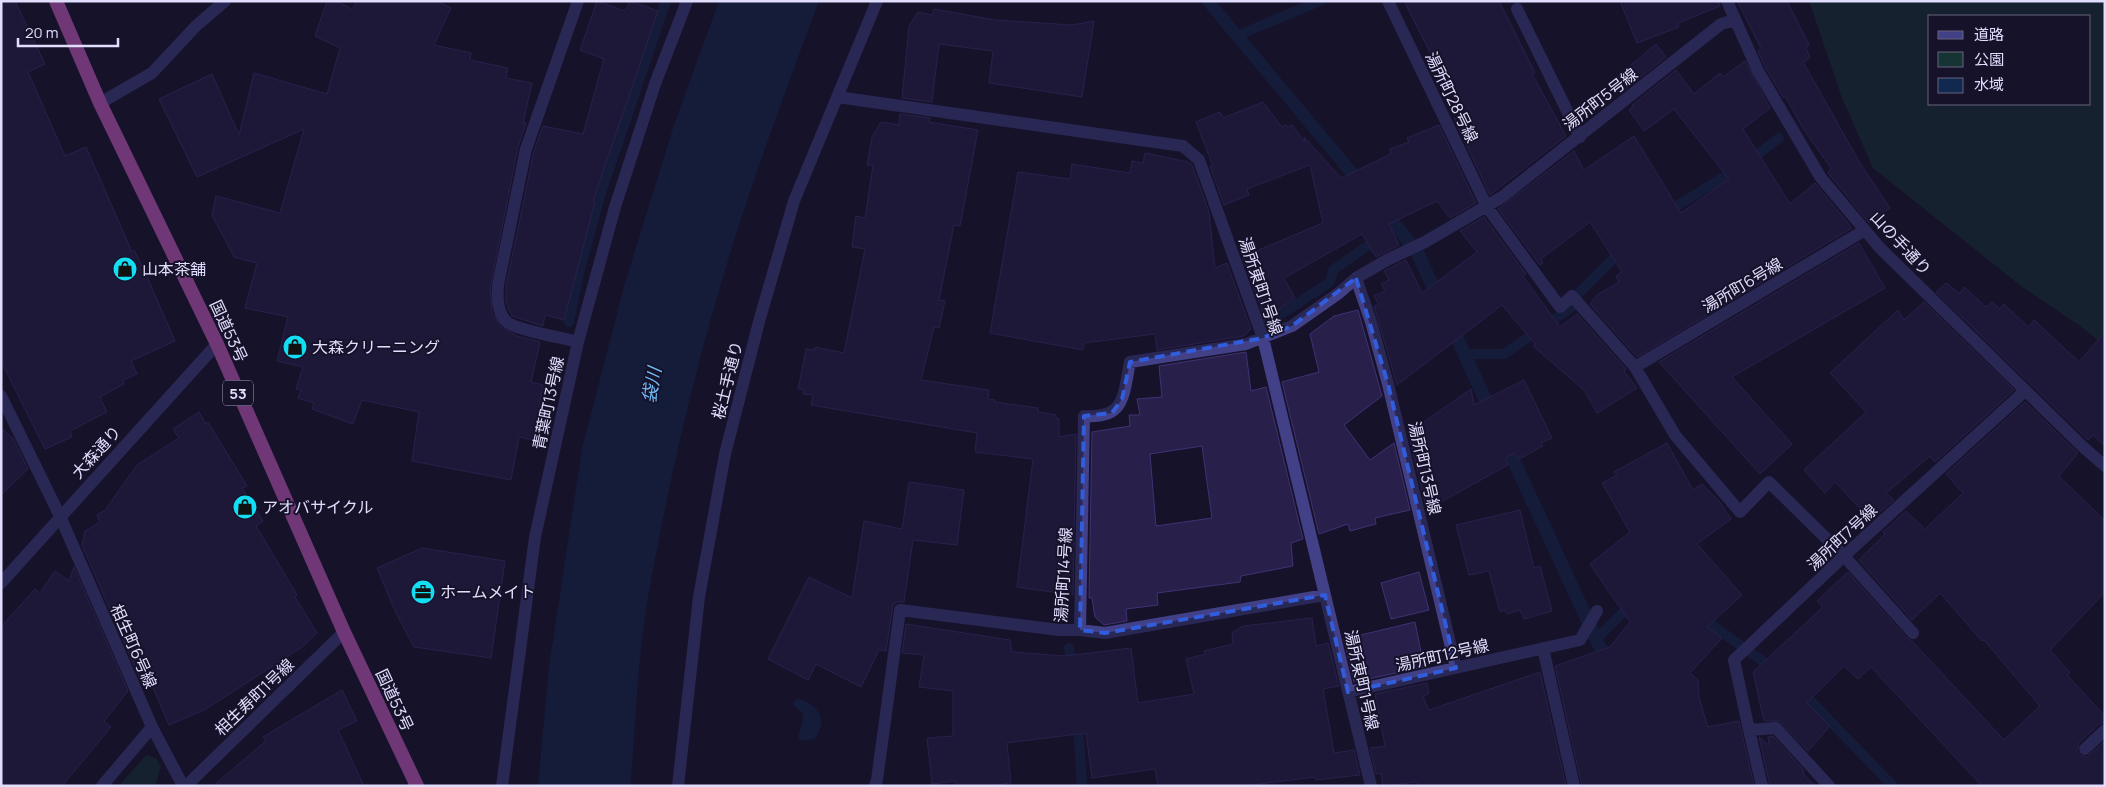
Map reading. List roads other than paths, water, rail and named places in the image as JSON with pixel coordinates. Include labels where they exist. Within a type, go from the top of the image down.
[{"type":"highway","name":"国道53号","points":[[56,1],[100,103],[217,344],[344,632],[416,786]]},
{"type":"street","points":[[100,103],[152,73],[196,26],[225,1]]},
{"type":"street","name":"青葉町13号線","points":[[502,786],[536,537],[578,342],[507,322],[500,310],[497,298],[498,285],[526,149],[578,1]]},
{"type":"street","points":[[578,342],[621,188],[655,84],[687,1]]},
{"type":"street","name":"桜土手通り","points":[[678,786],[699,597],[725,454],[760,318],[794,200],[877,1]]},
{"type":"street","name":"湯所町28号線","points":[[1388,1],[1487,207],[1560,307],[1572,296],[1635,367]]},
{"type":"street","name":"山の手通り","points":[[1727,1],[1758,71],[1821,178],[1880,248],[2025,391],[2105,466]]},
{"type":"street","points":[[1517,9],[1580,137]]},
{"type":"street","name":"湯所町5号線","points":[[1263,338],[1292,326],[1339,293],[1356,278],[1487,207],[1580,137],[1721,24],[1735,20]]},
{"type":"street","name":"湯所東町1号線","points":[[836,98],[1183,146],[1199,160],[1263,338],[1371,786]]},
{"type":"street","name":"湯所町6号線","points":[[1635,367],[1865,230]]},
{"type":"street","name":"湯所町13号線","points":[[1356,278],[1371,322],[1388,384],[1456,668]]},
{"type":"street","name":"湯所町14号線","points":[[874,786],[877,780],[900,610],[1059,630],[1080,630],[1084,416],[1099,417],[1112,413],[1122,399],[1130,362],[1246,344],[1263,338]]},
{"type":"street","name":"大森通り","points":[[1,583],[217,344]]},
{"type":"street","points":[[1635,367],[1675,435],[1740,512],[1769,482],[1844,556],[1913,633]]},
{"type":"street","name":"湯所町7号線","points":[[1749,730],[1734,660],[1844,556],[2025,391]]},
{"type":"street","name":"相生町6号線","points":[[1,396],[60,516],[152,727],[185,786]]},
{"type":"street","points":[[1080,630],[1105,633],[1325,595]]},
{"type":"street","name":"湯所町12号線","points":[[1348,692],[1580,640],[1597,611]]},
{"type":"street","name":"相生寿町1号線","points":[[185,786],[344,632]]},
{"type":"street","points":[[1543,648],[1574,786]]},
{"type":"street","points":[[102,786],[152,727]]},
{"type":"street","points":[[1762,786],[1749,730],[1776,728],[1829,786]]},
{"type":"street","points":[[2085,749],[2105,730]]},
{"type":"water","name":"袋川","points":[[719,1],[819,1],[767,142],[738,228],[710,320],[686,414],[665,508],[647,603],[639,671],[630,786],[538,786],[549,667],[582,449],[625,283],[674,125]]},
{"type":"water","points":[[1200,1],[1216,1],[1424,251],[1612,657],[1643,756],[1413,259],[1397,237]]},
{"type":"water","points":[[797,698],[811,705],[819,714],[821,725],[814,739],[802,741],[798,737],[803,714],[793,704]]},
{"type":"waterway","points":[[569,322],[579,273],[600,196],[666,1]]},
{"type":"waterway","points":[[1241,34],[1320,1]]},
{"type":"waterway","points":[[1665,213],[1745,164],[1779,138]]},
{"type":"waterway","points":[[1266,324],[1330,282],[1333,270],[1380,237]]},
{"type":"waterway","points":[[1469,354],[1504,354],[1572,307],[1578,294],[1623,249]]},
{"type":"waterway","points":[[1600,635],[1632,604]]},
{"type":"waterway","points":[[1701,617],[1775,670]]},
{"type":"waterway","points":[[1069,648],[1072,668]]},
{"type":"waterway","points":[[1801,691],[1893,786]]},
{"type":"waterway","points":[[1078,722],[1082,786]]},
{"type":"place","name":"山本茶舗","points":[[125,269]]},
{"type":"place","name":"大森クリーニング","points":[[295,347]]},
{"type":"place","name":"アオバサイクル","points":[[245,507]]},
{"type":"place","name":"ホームメイト","points":[[423,592]]}]
